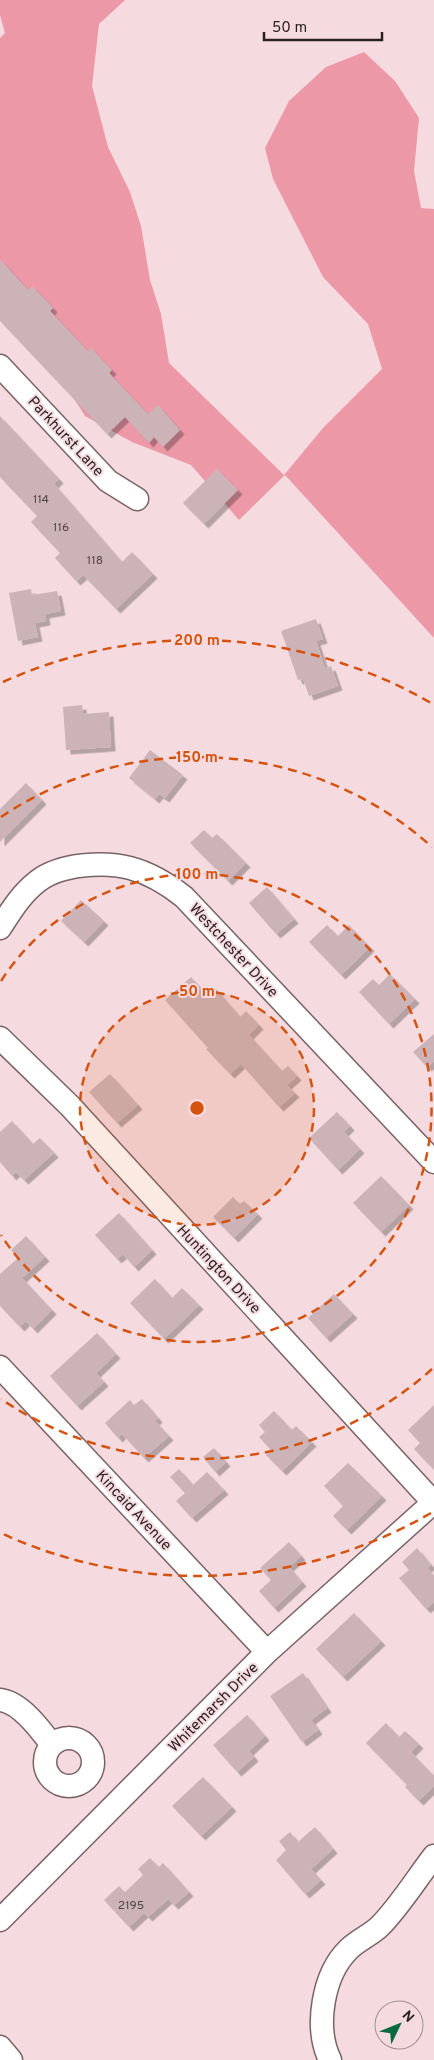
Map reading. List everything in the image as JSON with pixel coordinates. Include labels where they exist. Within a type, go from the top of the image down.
[{"type":"street","name":"Parkhurst Lane","points":[[0,366],[108,481],[137,499]]},
{"type":"street","name":"Westchester Drive","points":[[0,928],[18,900],[39,880],[58,871],[89,864],[130,868],[170,886],[184,897],[434,1162]]},
{"type":"street","name":"Huntington Drive","points":[[0,1038],[70,1106],[434,1502]]},
{"type":"street","name":"Kincaid Avenue","points":[[0,1367],[267,1652]]},
{"type":"street","name":"Whitemarsh Drive","points":[[0,1920],[267,1652],[434,1502]]},
{"type":"street","points":[[0,1700],[7,1701],[31,1719],[52,1744]]},
{"type":"street","points":[[330,2060],[324,2049],[322,2007],[336,1962],[350,1947],[379,1927],[434,1856]]},
{"type":"street","points":[[0,2047],[11,2060]]},
{"type":"shaded area","points":[[0,0],[125,0],[99,24],[92,86],[108,147],[130,192],[141,226],[150,280],[161,314],[169,363],[284,475],[323,428],[382,369],[368,324],[323,277],[273,179],[265,148],[289,101],[326,67],[364,52],[395,81],[419,118],[414,171],[421,208],[434,209],[434,638],[285,475],[239,520],[191,465],[132,442],[85,416],[48,357],[0,305],[0,38],[5,33],[0,15]]},
{"type":"building","points":[[0,259],[28,290],[32,286],[53,308],[50,311],[88,351],[91,348],[112,370],[109,373],[148,414],[158,405],[180,430],[163,447],[154,437],[149,443],[125,417],[107,434],[0,321]]},
{"type":"building","points":[[0,416],[59,479],[54,484],[122,562],[132,552],[153,574],[116,609],[83,575],[76,581],[55,558],[60,553],[31,522],[37,516],[0,477]]},
{"type":"building","points":[[217,469],[238,490],[204,524],[183,503]]},
{"type":"building","points":[[31,589],[32,595],[57,591],[61,611],[45,614],[46,621],[35,623],[38,637],[18,641],[9,593]]},
{"type":"building","points":[[316,619],[323,639],[316,641],[325,668],[331,666],[338,686],[309,696],[303,679],[298,680],[281,631]]},
{"type":"building","points":[[82,705],[83,714],[109,712],[111,747],[66,750],[63,707]]},
{"type":"building","points":[[150,750],[183,775],[165,798],[159,794],[155,799],[129,778]]},
{"type":"building","points":[[26,783],[42,800],[0,842],[0,809]]},
{"type":"building","points":[[204,830],[212,838],[217,834],[246,863],[228,881],[190,843]]},
{"type":"building","points":[[267,887],[294,919],[276,934],[249,903]]},
{"type":"building","points":[[81,900],[104,921],[84,942],[61,921]]},
{"type":"building","points":[[327,925],[338,936],[349,925],[370,947],[341,975],[309,942]]},
{"type":"building","points":[[390,974],[415,999],[389,1024],[359,992],[373,979],[379,985]]},
{"type":"building","points":[[191,977],[208,996],[216,989],[240,1017],[246,1011],[259,1025],[249,1035],[282,1071],[288,1066],[297,1076],[287,1085],[295,1093],[279,1107],[241,1064],[230,1074],[206,1049],[208,1048],[165,1000]]},
{"type":"building","points":[[434,1034],[434,1061],[427,1067],[413,1052]]},
{"type":"building","points":[[110,1074],[138,1105],[117,1123],[89,1092]]},
{"type":"building","points":[[337,1112],[350,1126],[344,1132],[360,1149],[338,1170],[309,1138]]},
{"type":"building","points":[[12,1121],[33,1144],[40,1138],[54,1153],[24,1180],[16,1172],[12,1176],[0,1162],[0,1132]]},
{"type":"building","points":[[381,1176],[409,1205],[381,1232],[353,1203]]},
{"type":"building","points":[[233,1197],[240,1204],[244,1201],[258,1214],[234,1238],[213,1217]]},
{"type":"building","points":[[119,1213],[152,1250],[134,1267],[123,1254],[117,1259],[95,1235]]},
{"type":"building","points":[[26,1236],[45,1257],[22,1278],[52,1310],[33,1329],[26,1321],[20,1327],[0,1306],[0,1274],[18,1258],[11,1250]]},
{"type":"building","points":[[155,1279],[172,1298],[182,1288],[199,1305],[164,1339],[130,1303]]},
{"type":"building","points":[[334,1294],[353,1314],[326,1338],[308,1318]]},
{"type":"building","points":[[97,1333],[116,1354],[96,1373],[104,1382],[77,1406],[50,1376]]},
{"type":"building","points":[[142,1399],[158,1418],[155,1421],[169,1436],[144,1458],[122,1434],[118,1438],[105,1423],[130,1400],[134,1405]]},
{"type":"building","points":[[434,1405],[434,1470],[414,1449],[420,1443],[408,1430]]},
{"type":"building","points":[[274,1411],[292,1430],[296,1426],[312,1442],[282,1471],[266,1455],[271,1450],[259,1437],[265,1432],[259,1425]]},
{"type":"building","points":[[214,1448],[226,1462],[215,1472],[203,1457]]},
{"type":"building","points":[[348,1463],[382,1496],[347,1530],[333,1516],[343,1506],[324,1486]]},
{"type":"building","points":[[179,1469],[193,1485],[207,1472],[224,1490],[192,1518],[176,1501],[185,1493],[170,1477]]},
{"type":"building","points":[[289,1542],[301,1556],[289,1567],[302,1582],[274,1608],[259,1591],[271,1580],[260,1568]]},
{"type":"building","points":[[417,1548],[431,1565],[427,1568],[434,1576],[434,1602],[426,1609],[399,1578],[409,1570],[402,1562]]},
{"type":"building","points":[[354,1613],[381,1641],[343,1677],[316,1649]]},
{"type":"building","points":[[303,1673],[327,1708],[311,1720],[318,1730],[302,1742],[270,1696]]},
{"type":"building","points":[[247,1715],[265,1736],[249,1751],[254,1757],[237,1772],[213,1745]]},
{"type":"building","points":[[386,1723],[399,1737],[405,1731],[419,1744],[411,1752],[434,1776],[434,1786],[419,1801],[405,1787],[407,1785],[366,1743]]},
{"type":"building","points":[[203,1777],[232,1807],[201,1836],[172,1806]]},
{"type":"building","points":[[315,1827],[333,1849],[311,1869],[321,1880],[305,1894],[276,1860],[286,1850],[279,1841],[290,1832],[298,1842]]},
{"type":"building","points":[[150,1858],[159,1867],[163,1863],[189,1892],[174,1905],[168,1899],[148,1917],[144,1913],[129,1927],[104,1900],[119,1886],[125,1892],[143,1875],[138,1869]]}]
